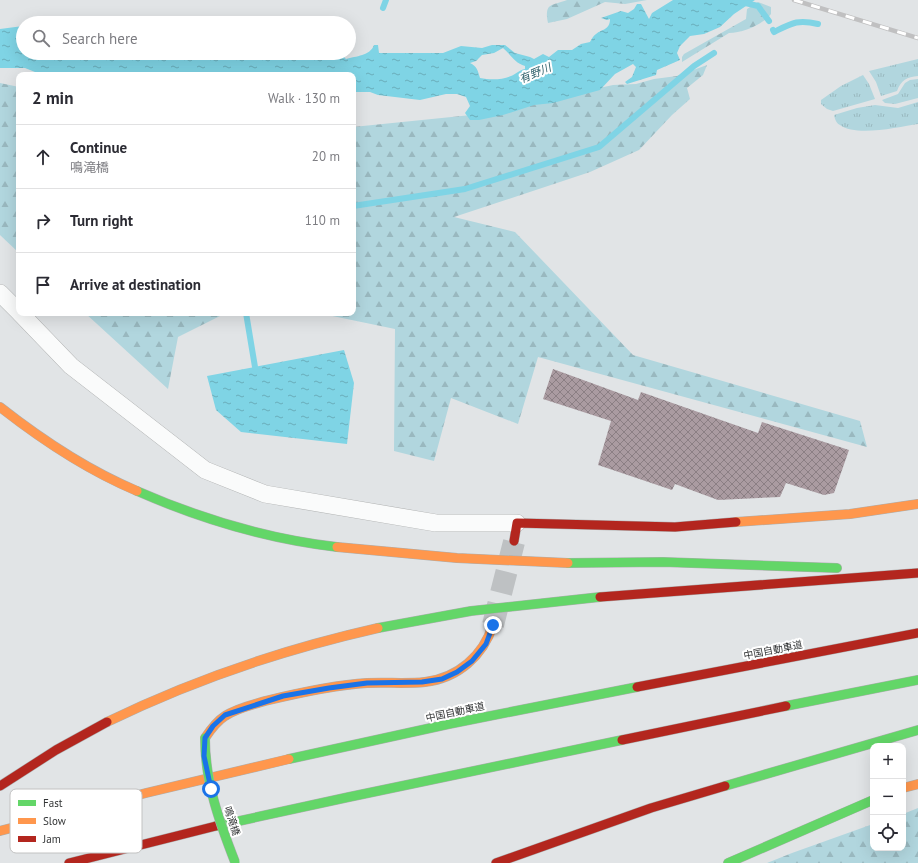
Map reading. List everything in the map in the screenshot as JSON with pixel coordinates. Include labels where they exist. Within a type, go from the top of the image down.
[{"type":"main road","points":[[0,407],[18,422],[76,461],[135,491],[207,518],[274,537],[346,548],[494,561],[575,563],[676,562],[918,572]]},
{"type":"main road","points":[[514,541],[517,523],[675,527],[850,514],[918,504]]},
{"type":"main road","points":[[0,786],[70,742],[114,719],[193,684],[304,647],[366,631],[434,617],[518,605],[918,572]]},
{"type":"main road","name":"鳴滝橋","points":[[235,862],[225,836],[211,789],[204,756],[205,738],[213,726],[225,715],[283,696],[367,683],[422,682],[442,679],[457,672],[472,661],[486,644],[493,625]]},
{"type":"main road","name":"中国自動車道","points":[[142,794],[308,754],[489,716],[918,633]]},
{"type":"main road","points":[[142,843],[299,807],[918,680]]},
{"type":"main road","points":[[496,863],[651,808],[782,768],[918,730]]},
{"type":"main road","points":[[906,787],[918,784]]},
{"type":"main road","points":[[728,863],[870,801]]},
{"type":"main road","name":"中国自動車道","points":[[0,831],[10,828]]},
{"type":"main road","points":[[69,863],[106,853]]},
{"type":"street","points":[[0,293],[16,310]]},
{"type":"street","points":[[22,316],[71,366],[205,470],[265,494],[311,502],[436,522],[517,523]]},
{"type":"green space","points":[[567,0],[647,0],[625,4],[605,2],[567,19],[548,23],[548,8],[553,4]]},
{"type":"green space","points":[[758,2],[771,7],[771,14],[763,22],[746,30],[729,33],[682,62],[682,57],[684,54],[746,19],[747,9]]},
{"type":"green space","points":[[918,59],[918,76],[905,80],[900,84],[897,91],[881,96],[876,82],[869,71]]},
{"type":"green space","points":[[707,65],[703,75],[687,88],[690,99],[672,115],[639,150],[590,172],[454,217],[515,232],[633,355],[860,421],[867,447],[538,357],[518,424],[451,398],[434,461],[394,451],[395,329],[332,316],[356,316],[356,127],[481,114],[613,85],[636,84],[654,79],[677,76]]},
{"type":"green space","points":[[863,75],[869,84],[875,99],[833,111],[827,109],[821,104],[821,100],[841,86]]},
{"type":"green space","points":[[918,79],[918,98],[895,104],[885,103],[882,100],[898,94],[905,83],[910,80]]},
{"type":"green space","points":[[0,83],[16,86],[16,250],[0,235]]},
{"type":"green space","points":[[918,102],[918,124],[889,129],[867,131],[847,129],[838,123],[834,115],[857,108],[875,105],[898,108]]},
{"type":"green space","points":[[88,316],[220,316],[178,337],[168,389]]},
{"type":"green space","points":[[918,808],[918,863],[767,863],[870,825],[870,851],[906,851],[906,813]]},
{"type":"water","name":"有野川","points":[[673,0],[755,0],[734,14],[720,27],[704,34],[690,36],[680,46],[677,53],[680,60],[657,70],[656,75],[627,84],[625,82],[632,77],[636,67],[633,64],[615,74],[600,90],[553,103],[534,105],[503,115],[479,120],[470,120],[465,113],[470,106],[466,97],[457,94],[446,94],[420,100],[378,95],[370,92],[356,92],[356,72],[35,72],[25,68],[0,68],[0,29],[16,27],[16,60],[356,60],[356,56],[366,53],[372,49],[374,45],[378,45],[379,53],[443,53],[461,46],[482,48],[492,45],[505,45],[515,53],[534,59],[543,54],[549,57],[558,50],[572,50],[581,44],[590,42],[598,32],[605,29],[610,23],[610,19],[607,20],[601,18],[621,11],[628,13],[634,9],[637,4],[641,4],[649,19],[652,13]],"holes":[[[503,48],[516,61],[525,66],[525,69],[500,79],[480,78],[476,67],[470,63],[476,61],[482,55],[494,53]]]},
{"type":"water","points":[[344,350],[354,383],[347,444],[241,432],[216,410],[207,376]]},
{"type":"building","points":[[553,369],[638,400],[641,392],[758,433],[762,422],[849,450],[834,493],[824,495],[786,483],[780,497],[718,500],[675,484],[672,490],[598,465],[611,421],[543,399]]},
{"type":"waterway","points":[[383,8],[386,0]]},
{"type":"waterway","points":[[733,0],[758,6],[769,21]]},
{"type":"waterway","points":[[773,30],[774,32],[791,24],[800,22],[818,24]]},
{"type":"waterway","points":[[356,206],[465,189],[599,147],[694,66],[714,53]]},
{"type":"waterway","points":[[246,316],[255,367]]},
{"type":"tunnel","points":[[493,625],[514,542]]},
{"type":"railway","points":[[794,0],[918,38]]},
{"type":"traffic: fast","points":[[137,491],[210,519],[285,539],[337,547]]},
{"type":"traffic: fast","points":[[568,563],[663,562],[837,568]]},
{"type":"traffic: fast","points":[[378,628],[471,611],[600,597]]},
{"type":"traffic: fast","points":[[786,706],[918,680]]},
{"type":"traffic: fast","points":[[289,759],[449,724],[637,687]]},
{"type":"traffic: fast","points":[[725,786],[918,730]]},
{"type":"traffic: fast","points":[[205,738],[207,770],[210,786],[218,816],[235,862]]},
{"type":"traffic: fast","points":[[216,826],[622,740]]},
{"type":"traffic: fast","points":[[728,863],[870,801]]},
{"type":"traffic: slow","points":[[0,407],[66,454],[100,474],[137,491]]},
{"type":"traffic: slow","points":[[736,522],[850,514],[918,504]]},
{"type":"traffic: slow","points":[[337,547],[457,558],[568,563]]},
{"type":"traffic: slow","points":[[205,738],[219,720],[225,716],[240,709],[265,701],[328,687],[367,683],[425,682],[448,676],[468,664],[476,656],[489,636],[493,625]]},
{"type":"traffic: slow","points":[[107,722],[206,679],[240,667],[343,636],[378,628]]},
{"type":"traffic: slow","points":[[142,794],[289,759]]},
{"type":"traffic: slow","points":[[906,787],[918,784]]},
{"type":"traffic: slow","points":[[0,831],[10,828]]},
{"type":"traffic: jam","points":[[514,541],[517,523],[675,527],[736,522]]},
{"type":"traffic: jam","points":[[600,597],[918,573]]},
{"type":"traffic: jam","points":[[637,687],[918,633]]},
{"type":"traffic: jam","points":[[622,740],[786,706]]},
{"type":"traffic: jam","points":[[0,786],[56,750],[107,722]]},
{"type":"traffic: jam","points":[[496,863],[651,808],[725,786]]},
{"type":"traffic: jam","points":[[142,845],[216,826]]},
{"type":"traffic: jam","points":[[69,863],[109,853]]},
{"type":"route","points":[[211,789],[204,756],[205,738],[213,726],[225,715],[283,696],[329,688],[367,683],[422,682],[442,679],[457,672],[472,661],[486,644],[493,625]]}]
